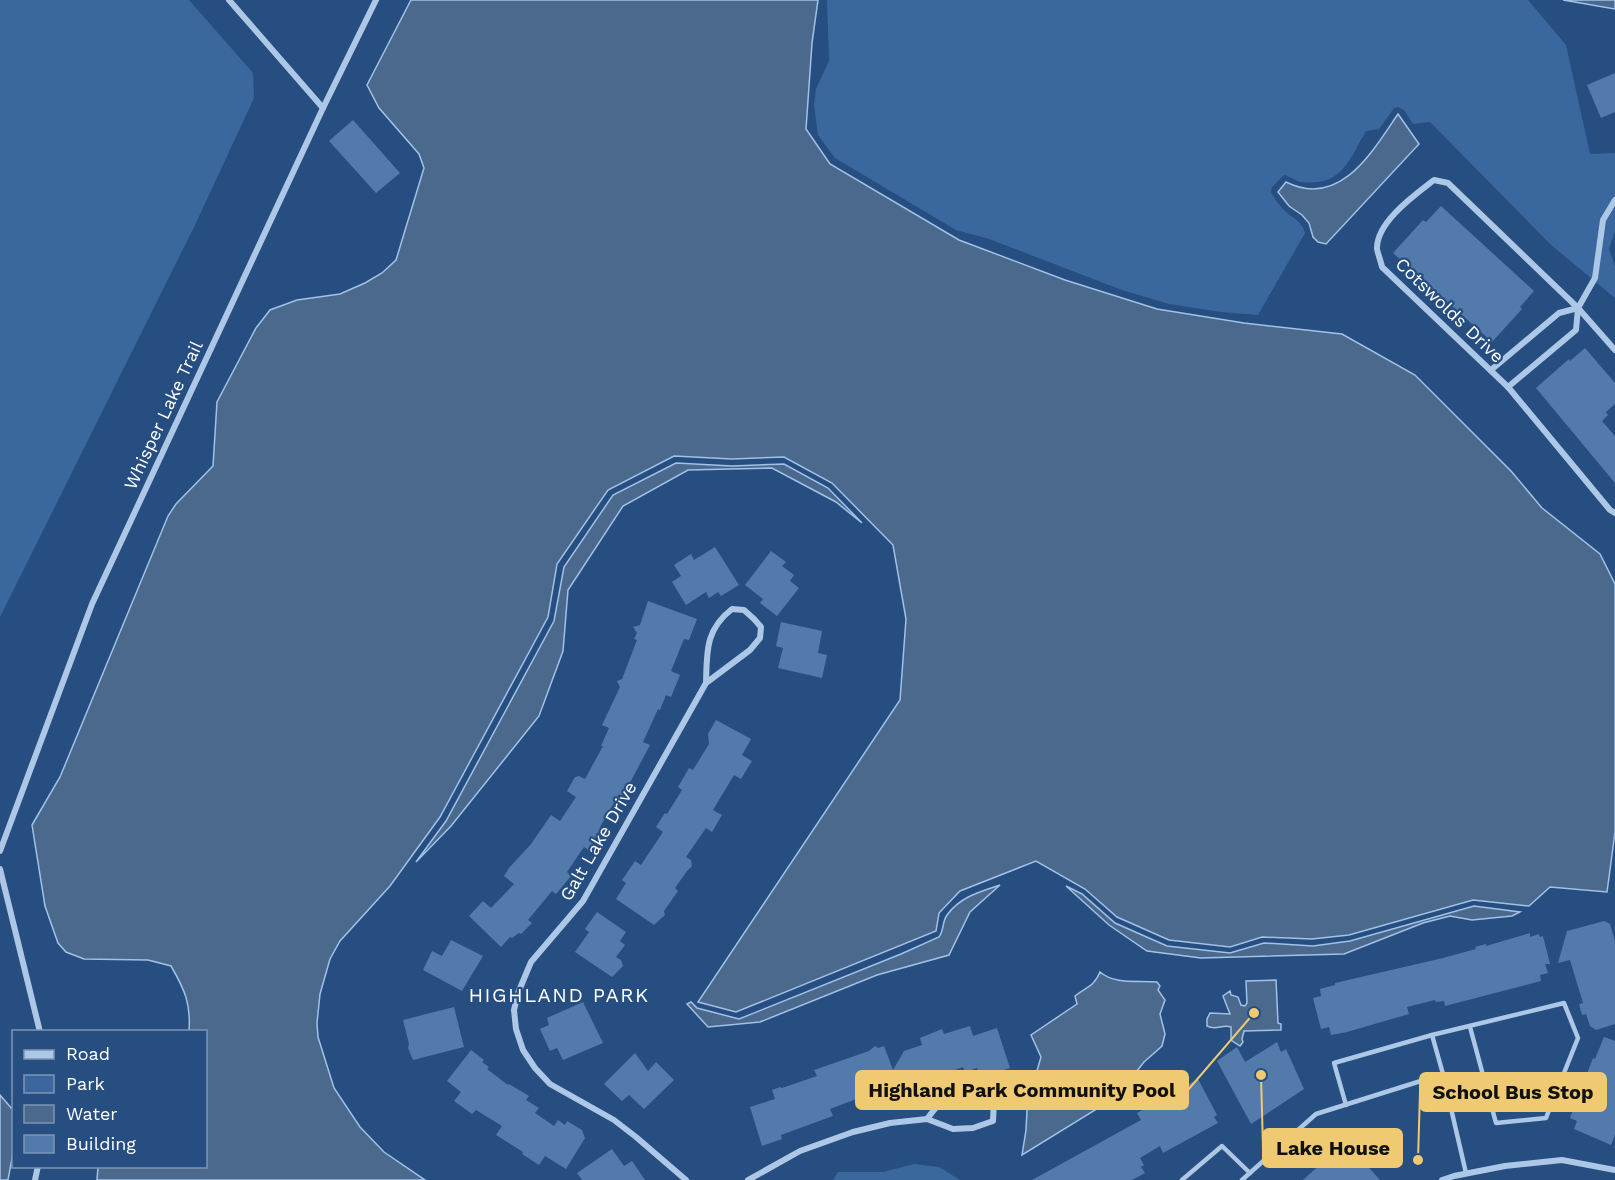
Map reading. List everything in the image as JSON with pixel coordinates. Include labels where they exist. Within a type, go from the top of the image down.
[{"type":"street","points":[[229,0],[322,108]]},
{"type":"street","name":"Whisper Lake Trail","points":[[0,851],[92,604],[322,108],[376,0]]},
{"type":"street","name":"Cotswolds Drive","points":[[1615,350],[1578,308],[1448,183],[1434,180],[1398,209],[1382,231],[1377,248],[1382,267],[1508,387],[1610,510],[1615,513]]},
{"type":"street","points":[[1508,387],[1576,330],[1578,308],[1596,278],[1603,220],[1615,200]]},
{"type":"street","points":[[1491,370],[1559,313],[1578,308]]},
{"type":"street","name":"Galt Lake Drive","points":[[686,1180],[614,1120],[550,1084],[535,1068],[524,1050],[516,1029],[514,1010],[531,962],[583,901],[706,683],[750,650],[760,638],[760,627],[744,610],[732,609],[720,618],[712,630],[706,683]]},
{"type":"street","points":[[0,869],[40,1030]]},
{"type":"street","points":[[748,1180],[800,1151],[853,1132],[890,1123],[927,1119],[953,1129],[973,1128],[993,1121],[994,1100],[988,1089],[963,1089],[936,1105],[927,1119]]},
{"type":"street","points":[[1442,1180],[1505,1166],[1562,1160],[1615,1170]]},
{"type":"lane","points":[[1346,1105],[1334,1063],[1432,1035],[1564,1003],[1578,1038],[1546,1118],[1496,1123],[1470,1027]]},
{"type":"lane","points":[[1432,1035],[1466,1173]]},
{"type":"lane","points":[[1242,1180],[1316,1114],[1443,1074]]},
{"type":"lane","points":[[1182,1180],[1222,1146],[1251,1173]]},
{"type":"green space","points":[[0,0],[189,0],[253,73],[254,98],[195,225],[0,617]]},
{"type":"green space","points":[[827,0],[1528,0],[1566,45],[1590,154],[1615,153],[1615,231],[1609,249],[1615,266],[1615,298],[1550,244],[1430,122],[1413,124],[1404,110],[1398,107],[1394,108],[1379,129],[1366,131],[1349,161],[1335,176],[1315,182],[1301,182],[1284,175],[1272,187],[1271,192],[1277,202],[1300,223],[1305,233],[1258,315],[1169,304],[1122,290],[989,239],[956,230],[835,158],[818,135],[814,105],[816,89],[829,61]]},
{"type":"green space","points":[[914,1164],[939,1167],[960,1180],[833,1180],[838,1172],[883,1172]]},
{"type":"water","points":[[411,0],[818,0],[812,43],[806,129],[830,164],[959,240],[1065,280],[1157,309],[1244,323],[1342,334],[1415,375],[1511,471],[1542,508],[1600,554],[1615,584],[1615,832],[1607,892],[1550,887],[1529,906],[1473,900],[1349,935],[1312,939],[1262,937],[1230,947],[1169,940],[1117,917],[1085,889],[1036,861],[960,891],[939,913],[936,931],[736,1012],[698,1002],[900,700],[906,619],[893,545],[832,483],[784,457],[732,459],[674,456],[608,490],[557,564],[548,617],[440,817],[390,886],[340,941],[330,959],[320,994],[317,1023],[318,1037],[334,1088],[360,1127],[384,1152],[425,1180],[97,1180],[98,1168],[207,1168],[207,1030],[189,1030],[186,997],[171,966],[148,960],[84,959],[66,952],[58,943],[45,906],[32,825],[60,777],[168,516],[176,504],[213,466],[217,402],[256,328],[270,310],[297,300],[340,294],[382,273],[396,260],[424,168],[419,154],[379,108],[367,85]]},
{"type":"water","points":[[1563,0],[1615,0],[1615,9]]},
{"type":"water","points":[[1398,114],[1419,144],[1326,244],[1318,242],[1313,237],[1309,223],[1289,206],[1278,192],[1286,182],[1305,188],[1323,188],[1338,182],[1365,159]]},
{"type":"water","points":[[676,463],[732,466],[784,464],[828,488],[862,523],[836,502],[772,468],[688,470],[623,506],[568,590],[563,651],[539,716],[451,826],[416,862],[446,821],[554,621],[564,567],[613,495]]},
{"type":"water","points":[[1000,885],[970,912],[949,955],[877,975],[760,1022],[708,1027],[687,1004],[691,1002],[697,1008],[739,1019],[939,937],[945,918],[952,909],[971,896]]},
{"type":"water","points":[[1066,886],[1082,894],[1115,923],[1167,946],[1230,953],[1264,943],[1313,946],[1350,941],[1474,906],[1520,912],[1512,916],[1472,920],[1450,916],[1423,923],[1344,954],[1201,958],[1147,951],[1109,925]]},
{"type":"water","points":[[1100,972],[1113,979],[1157,982],[1160,986],[1158,990],[1165,1000],[1160,1014],[1165,1034],[1162,1046],[1144,1062],[1113,1099],[1022,1155],[1028,1091],[1034,1081],[1041,1057],[1031,1035],[1077,1004],[1075,996],[1092,984]]},
{"type":"water","points":[[1276,980],[1278,1023],[1281,1024],[1281,1030],[1244,1031],[1243,1042],[1240,1046],[1231,1040],[1231,1027],[1207,1026],[1210,1013],[1230,1014],[1223,996],[1230,991],[1231,995],[1238,997],[1241,1005],[1245,1006],[1247,1003],[1246,981]]},
{"type":"water","points":[[0,1095],[12,1109],[12,1158],[8,1180],[0,1180]]},
{"type":"building","points":[[1615,73],[1615,112],[1601,118],[1587,85]]},
{"type":"building","points":[[353,120],[400,173],[376,193],[329,141]]},
{"type":"building","points":[[1441,206],[1534,291],[1520,307],[1522,309],[1492,342],[1393,253],[1423,220],[1426,222]]},
{"type":"building","points":[[1585,348],[1615,383],[1615,404],[1606,412],[1608,415],[1602,421],[1615,436],[1615,483],[1536,388]]},
{"type":"building","points":[[715,547],[739,585],[721,596],[718,592],[709,598],[706,592],[686,605],[672,582],[681,576],[674,565],[691,554],[694,560]]},
{"type":"building","points":[[771,551],[786,562],[782,566],[794,575],[790,581],[799,588],[777,616],[760,603],[763,599],[745,585]]},
{"type":"building","points":[[648,601],[697,619],[689,640],[684,639],[671,671],[680,675],[671,697],[666,695],[660,710],[658,709],[643,742],[650,745],[623,796],[619,794],[600,827],[604,830],[590,851],[584,847],[567,872],[571,876],[556,894],[552,891],[528,920],[532,923],[521,934],[510,937],[501,947],[469,916],[483,901],[491,908],[514,884],[504,876],[509,868],[531,844],[551,815],[560,821],[576,797],[567,791],[575,777],[585,779],[603,746],[601,746],[609,728],[602,725],[620,687],[617,681],[622,679],[637,640],[634,639],[637,633],[633,627],[640,625]]},
{"type":"building","points":[[781,622],[822,631],[818,653],[827,655],[822,678],[778,668],[783,648],[776,646]]},
{"type":"building","points":[[716,720],[751,739],[742,755],[752,761],[741,779],[734,775],[713,810],[722,815],[712,832],[706,828],[686,857],[691,860],[692,866],[675,888],[678,891],[664,911],[665,915],[654,925],[616,899],[626,883],[622,880],[635,861],[641,865],[663,832],[656,827],[682,790],[678,787],[689,768],[693,770],[709,744],[708,734]]},
{"type":"building","points":[[597,912],[626,932],[620,941],[625,945],[616,957],[621,960],[623,966],[612,977],[575,952],[589,932],[585,929]]},
{"type":"building","points":[[1604,921],[1610,924],[1615,941],[1615,1024],[1596,1030],[1590,1026],[1586,1014],[1582,1015],[1579,1004],[1583,1003],[1570,960],[1558,963],[1567,931]]},
{"type":"building","points":[[1530,933],[1530,937],[1539,934],[1540,937],[1543,936],[1550,964],[1545,964],[1548,973],[1540,975],[1541,981],[1445,1006],[1444,1001],[1436,1002],[1435,1000],[1407,1007],[1409,1014],[1347,1032],[1331,1035],[1329,1027],[1321,1029],[1313,998],[1321,996],[1320,989],[1335,985],[1335,983],[1443,958]]},
{"type":"building","points":[[451,940],[483,956],[462,991],[423,970],[432,951],[442,956]]},
{"type":"building","points":[[583,1002],[603,1043],[563,1060],[557,1048],[550,1051],[540,1029],[549,1025],[547,1018]]},
{"type":"building","points":[[454,1007],[464,1047],[413,1060],[408,1048],[403,1020]]},
{"type":"building","points":[[970,1026],[973,1036],[997,1028],[1010,1068],[988,1075],[987,1071],[979,1074],[977,1068],[965,1072],[963,1067],[936,1077],[939,1086],[916,1094],[913,1085],[883,1096],[884,1101],[862,1108],[859,1098],[830,1109],[833,1116],[781,1135],[782,1139],[762,1146],[750,1107],[775,1099],[772,1090],[817,1076],[814,1070],[869,1051],[875,1046],[878,1048],[884,1046],[893,1070],[904,1051],[922,1045],[920,1038],[942,1029],[944,1034]]},
{"type":"building","points":[[1604,1037],[1615,1041],[1615,1135],[1611,1145],[1574,1129],[1577,1121],[1570,1118],[1593,1058],[1595,1059]]},
{"type":"building","points":[[1277,1042],[1281,1052],[1286,1049],[1304,1089],[1251,1124],[1217,1061],[1237,1047],[1245,1062]]},
{"type":"building","points":[[471,1050],[484,1060],[482,1062],[489,1067],[487,1069],[508,1085],[529,1096],[526,1100],[539,1108],[535,1113],[554,1126],[558,1120],[565,1125],[567,1121],[582,1130],[585,1138],[566,1169],[545,1156],[539,1165],[496,1135],[502,1126],[476,1110],[472,1114],[454,1101],[461,1092],[447,1081]]},
{"type":"building","points":[[635,1053],[648,1071],[656,1062],[674,1080],[644,1109],[629,1095],[622,1101],[604,1084]]},
{"type":"building","points":[[1198,1079],[1217,1115],[1214,1117],[1218,1123],[1163,1153],[1160,1146],[1140,1158],[1144,1165],[1141,1167],[1145,1173],[1132,1180],[1032,1180],[1141,1120],[1137,1113]]},
{"type":"building","points":[[1343,1144],[1380,1180],[1303,1180]]},
{"type":"building","points":[[612,1149],[624,1166],[632,1161],[645,1180],[582,1180],[577,1173]]},
{"type":"place","name":"Highland Park Community Pool","points":[[1254,1013]]},
{"type":"place","name":"Lake House","points":[[1261,1075]]},
{"type":"place","name":"School Bus Stop","points":[[1418,1160]]},
{"type":"district","name":"HIGHLAND PARK","points":[[559,995]]}]
